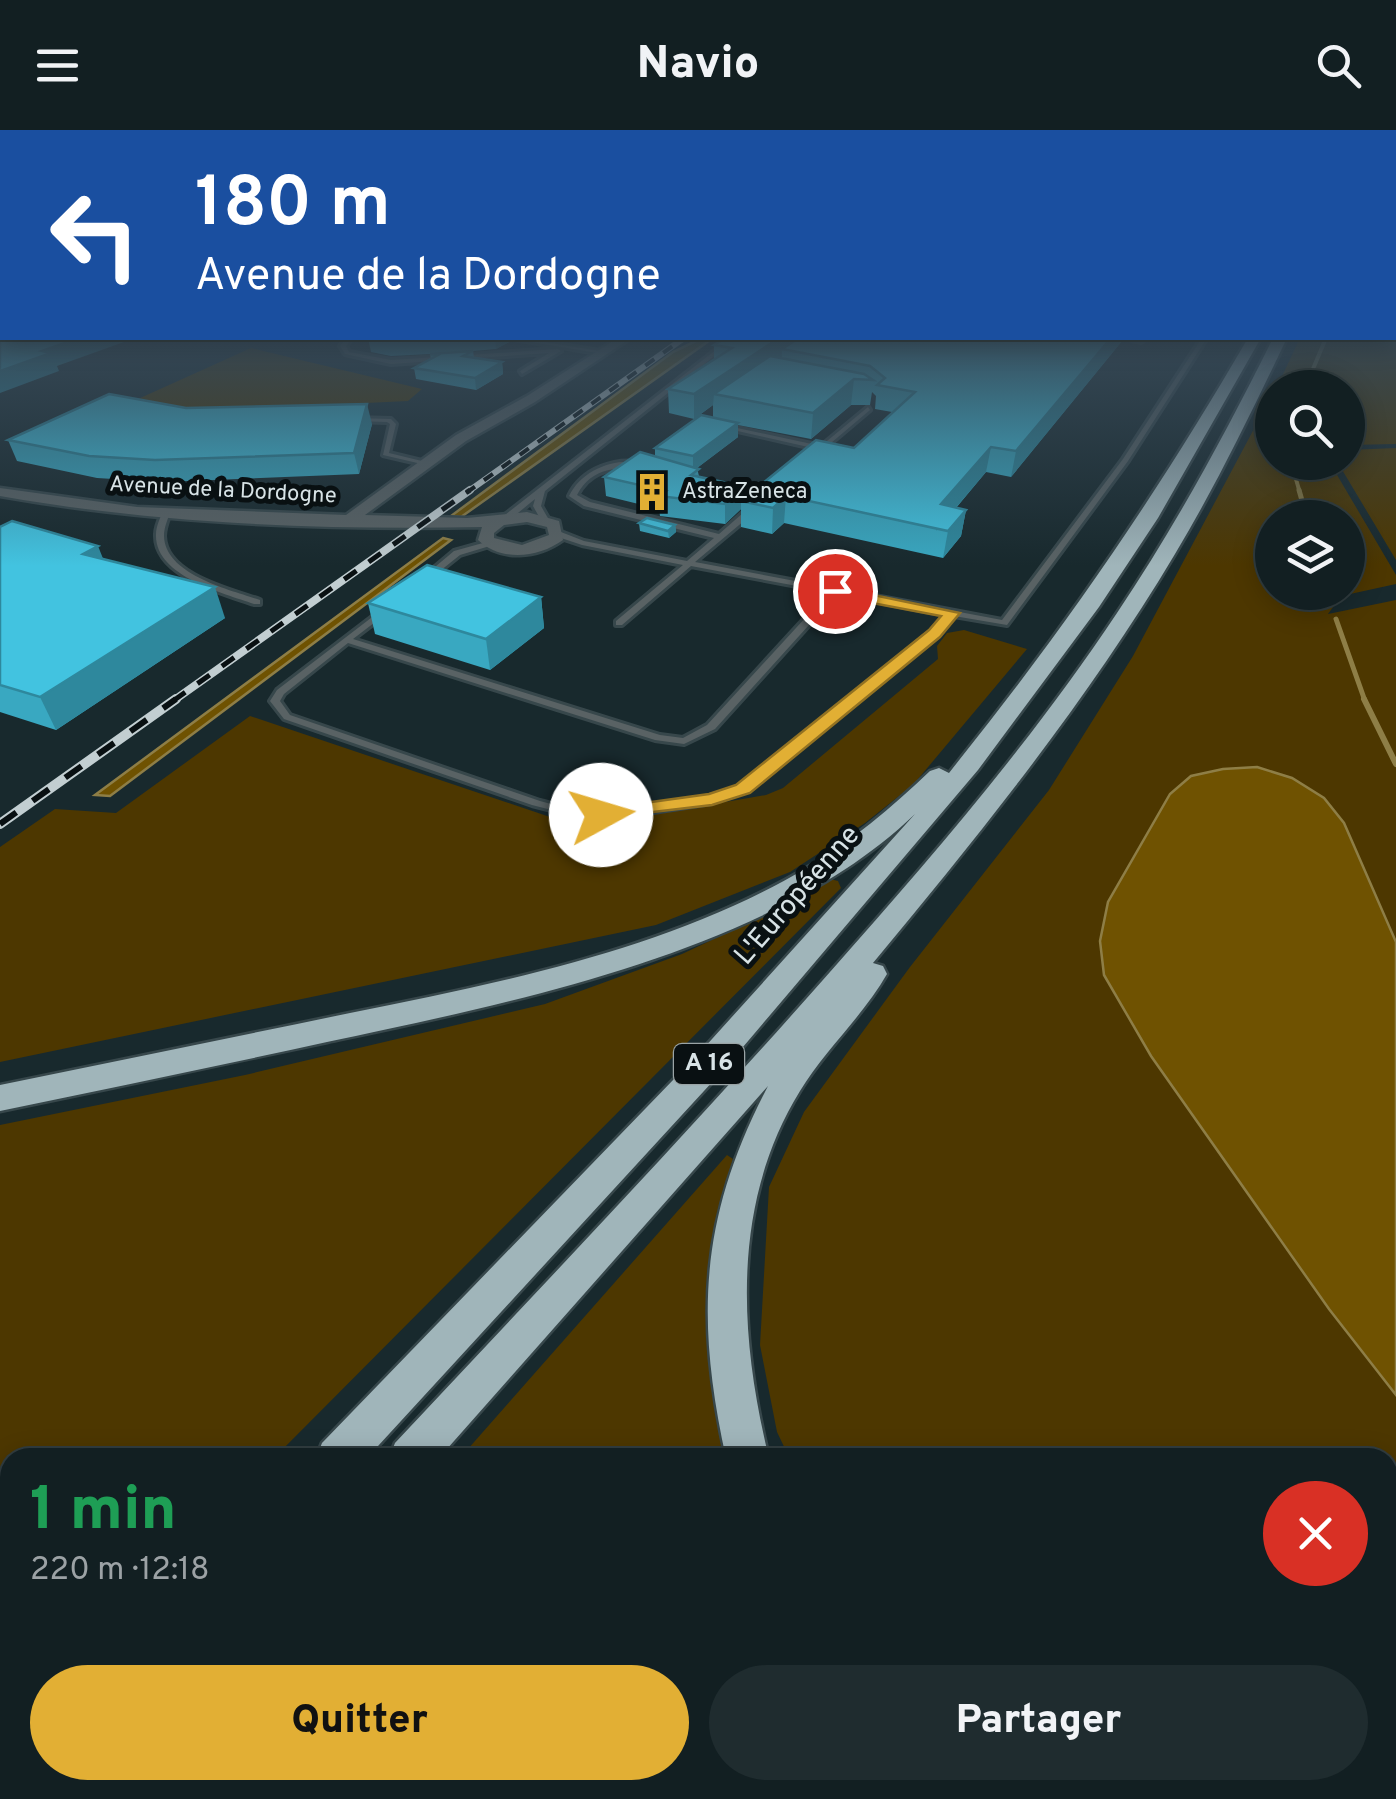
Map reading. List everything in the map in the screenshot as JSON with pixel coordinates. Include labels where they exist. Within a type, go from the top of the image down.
[{"type":"highway","name":"L'Européenne","points":[[346,1448],[804,959],[964,773],[1059,651],[1153,514],[1213,410]]},
{"type":"highway","name":"A 16","points":[[419,1448],[788,1041],[916,892],[1029,750],[1108,642],[1181,529],[1243,410]]},
{"type":"highway","points":[[0,1098],[517,989],[680,936],[797,883],[890,822],[934,782],[1059,651]]},
{"type":"highway","points":[[746,1448],[728,1365],[725,1286],[736,1211],[754,1147],[792,1076],[874,971],[1029,750]]},
{"type":"highway","points":[[0,1080],[579,962],[680,936]]},
{"type":"street","points":[[349,520],[426,463],[511,410]]},
{"type":"street","name":"Avenue de la Dordogne","points":[[0,492],[166,513],[445,524],[544,520]]},
{"type":"street","points":[[544,520],[556,526],[558,534]]},
{"type":"street","points":[[488,542],[486,531],[502,521]]},
{"type":"street","name":"Avenue de la Dordogne","points":[[445,524],[461,527],[488,542],[526,550],[545,545],[558,534]]},
{"type":"lane","points":[[502,521],[641,410]]},
{"type":"lane","points":[[810,459],[867,410]]},
{"type":"lane","points":[[558,534],[582,544],[1004,623],[1126,460],[1158,410]]},
{"type":"lane","points":[[336,420],[389,420],[393,424],[385,454],[426,463]]},
{"type":"lane","points":[[717,426],[823,448]]},
{"type":"lane","points":[[641,464],[655,454]]},
{"type":"lane","points":[[659,468],[614,463],[576,488],[573,496],[587,504],[722,536]]},
{"type":"lane","points":[[543,486],[536,501],[544,520]]},
{"type":"lane","points":[[619,623],[758,504]]},
{"type":"lane","points":[[166,513],[156,532],[167,558],[197,579],[257,602]]},
{"type":"lane","points":[[424,579],[457,554],[488,542]]},
{"type":"lane","points":[[346,640],[678,742],[711,727],[835,591]]},
{"type":"lane","points":[[393,604],[280,692],[275,701],[282,713],[548,807],[614,815],[712,800],[743,789],[934,634],[952,613]]},
{"type":"shaded area","points":[[595,410],[612,410],[461,517],[451,516]]},
{"type":"shaded area","points":[[1365,410],[1396,410],[1396,444],[1365,445]]},
{"type":"shaded area","points":[[1255,427],[1255,480],[1340,480],[1352,500],[1255,500],[1255,610],[1331,610],[1328,614],[1365,610],[1365,606],[1396,600],[1396,942],[1344,823],[1324,798],[1292,778],[1329,1309],[1396,1395],[1396,1448],[785,1448],[777,1432],[760,1345],[769,1187],[804,1112],[910,967],[1049,790],[1133,656]]},
{"type":"shaded area","points":[[1396,448],[1396,560],[1365,508],[1365,500],[1360,500],[1348,480],[1365,480],[1365,449]]},
{"type":"shaded area","points":[[1365,522],[1396,575],[1396,584],[1365,591]]},
{"type":"shaded area","points":[[443,538],[451,540],[110,796],[95,795]]},
{"type":"shaded area","points":[[964,630],[1027,649],[913,785],[865,823],[790,872],[656,925],[0,1062],[0,847],[55,809],[116,813],[250,716],[550,817],[600,824],[766,795],[783,788],[938,659],[937,646],[947,633]]},
{"type":"shaded area","points":[[1257,767],[1292,778],[1324,798],[1344,823],[1396,942],[1396,1395],[1329,1309],[1151,1056],[1104,975],[1100,941],[1108,902],[1170,794],[1191,776]]},
{"type":"shaded area","points":[[830,879],[838,881],[841,888],[284,1448],[0,1448],[0,1125],[245,1075],[545,1004],[682,954],[784,906]]},
{"type":"shaded area","points":[[727,1155],[733,1159],[714,1230],[706,1304],[710,1362],[724,1448],[469,1448]]},
{"type":"building","points":[[74,410],[365,410],[354,453],[155,460],[89,456],[8,440]]},
{"type":"building","points":[[896,410],[1051,410],[1016,451],[991,447],[941,504],[966,510],[948,531],[786,496],[773,508],[741,501],[816,440],[854,448]]},
{"type":"building","points":[[701,415],[738,423],[693,456],[655,448]]},
{"type":"building","points":[[640,452],[699,469],[691,475],[746,487],[725,504],[659,496],[666,491],[604,477]]},
{"type":"building","points":[[647,518],[675,525],[668,531],[639,523]]},
{"type":"building","points":[[12,521],[98,546],[83,554],[215,587],[40,697],[0,685],[0,527]]},
{"type":"building","points":[[427,565],[541,597],[486,639],[368,603]]},
{"type":"waterway","points":[[1296,480],[1300,493]]},
{"type":"waterway","points":[[1299,490],[1302,500]]},
{"type":"waterway","points":[[1336,619],[1365,701]]},
{"type":"waterway","points":[[1364,699],[1396,764]]},
{"type":"railway","points":[[466,493],[583,410]]},
{"type":"railway","points":[[173,701],[470,490]]},
{"type":"railway","points":[[0,824],[176,699]]},
{"type":"place","name":"AstraZeneca","points":[[652,492]]},
{"type":"route","points":[[601,815],[712,800],[743,789],[934,634],[952,613],[835,591]]}]
